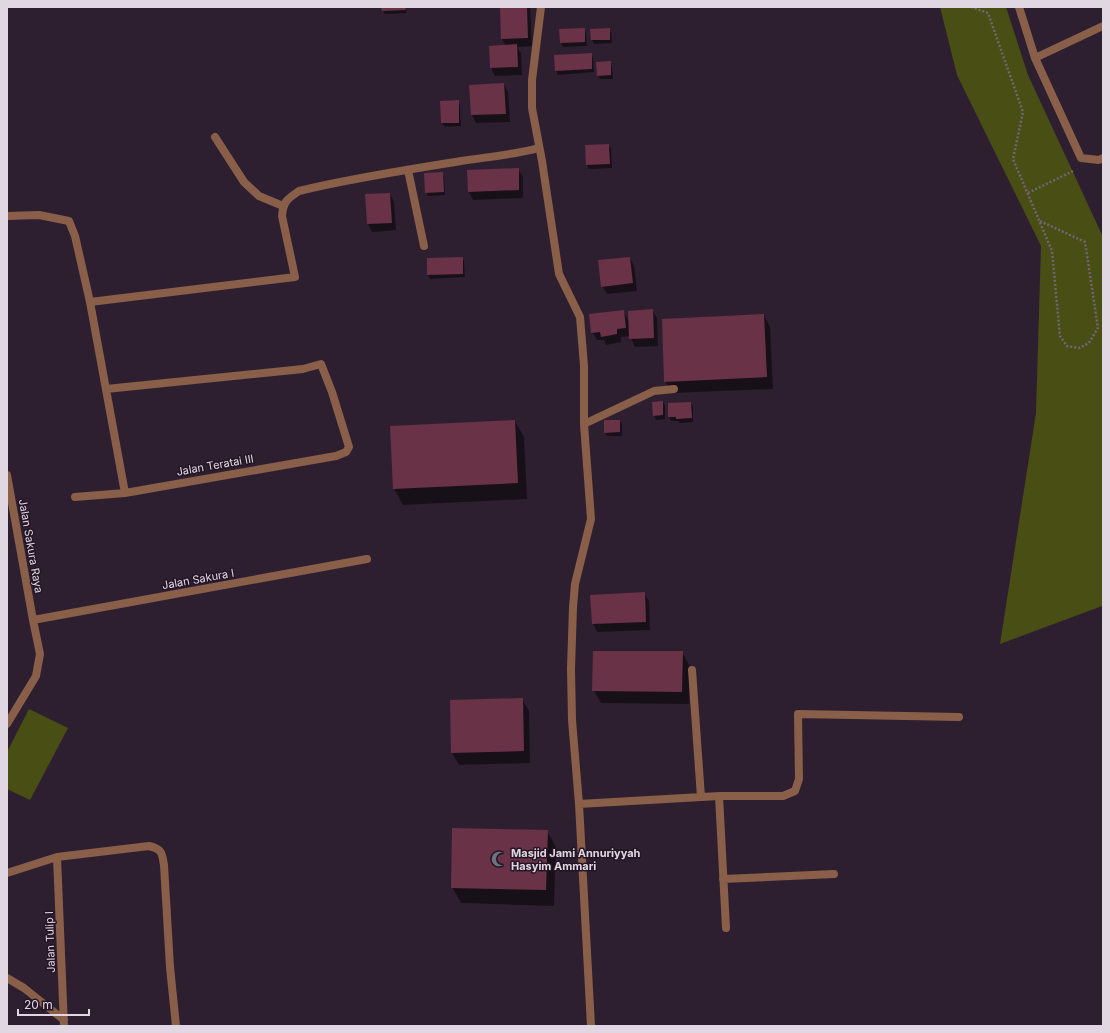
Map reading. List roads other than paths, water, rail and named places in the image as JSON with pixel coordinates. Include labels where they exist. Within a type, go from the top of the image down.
[{"type":"street","points":[[541,7],[532,80],[532,108],[559,274],[580,317],[584,366],[584,424],[591,519],[575,584],[571,669],[572,720],[579,804],[591,1026]]},
{"type":"street","points":[[1020,7],[1035,58],[1081,158],[1099,160],[1103,158]]},
{"type":"street","points":[[1035,58],[1103,26]]},
{"type":"street","points":[[215,137],[244,182],[259,196],[283,206]]},
{"type":"street","points":[[90,302],[295,277],[282,216],[283,206],[289,198],[299,191],[408,170],[518,154],[539,148]]},
{"type":"street","points":[[408,170],[424,246]]},
{"type":"street","points":[[7,216],[39,215],[69,221],[75,236],[90,302],[125,493]]},
{"type":"street","name":"Jalan Teratai III","points":[[75,497],[125,493],[336,456],[346,452],[349,447],[332,392],[321,364],[302,369],[106,389]]},
{"type":"street","points":[[584,424],[654,391],[674,389]]},
{"type":"street","name":"Jalan Sakura Raya","points":[[7,478],[40,654],[36,676],[7,724]]},
{"type":"street","name":"Jalan Sakura I","points":[[33,620],[367,559]]},
{"type":"street","points":[[692,670],[701,798]]},
{"type":"street","points":[[579,804],[719,796],[783,796],[795,791],[800,779],[798,714],[959,717]]},
{"type":"street","points":[[719,796],[726,928]]},
{"type":"street","points":[[7,873],[57,857],[149,846],[157,848],[163,854],[170,967],[176,1026]]},
{"type":"street","name":"Jalan Tulip I","points":[[57,857],[64,1023]]},
{"type":"street","points":[[724,879],[834,874]]},
{"type":"street","points":[[7,978],[24,988],[64,1023]]},
{"type":"place","name":"Masjid Jami Annuriyyah Hasyim Ammari","points":[[499,859]]}]
